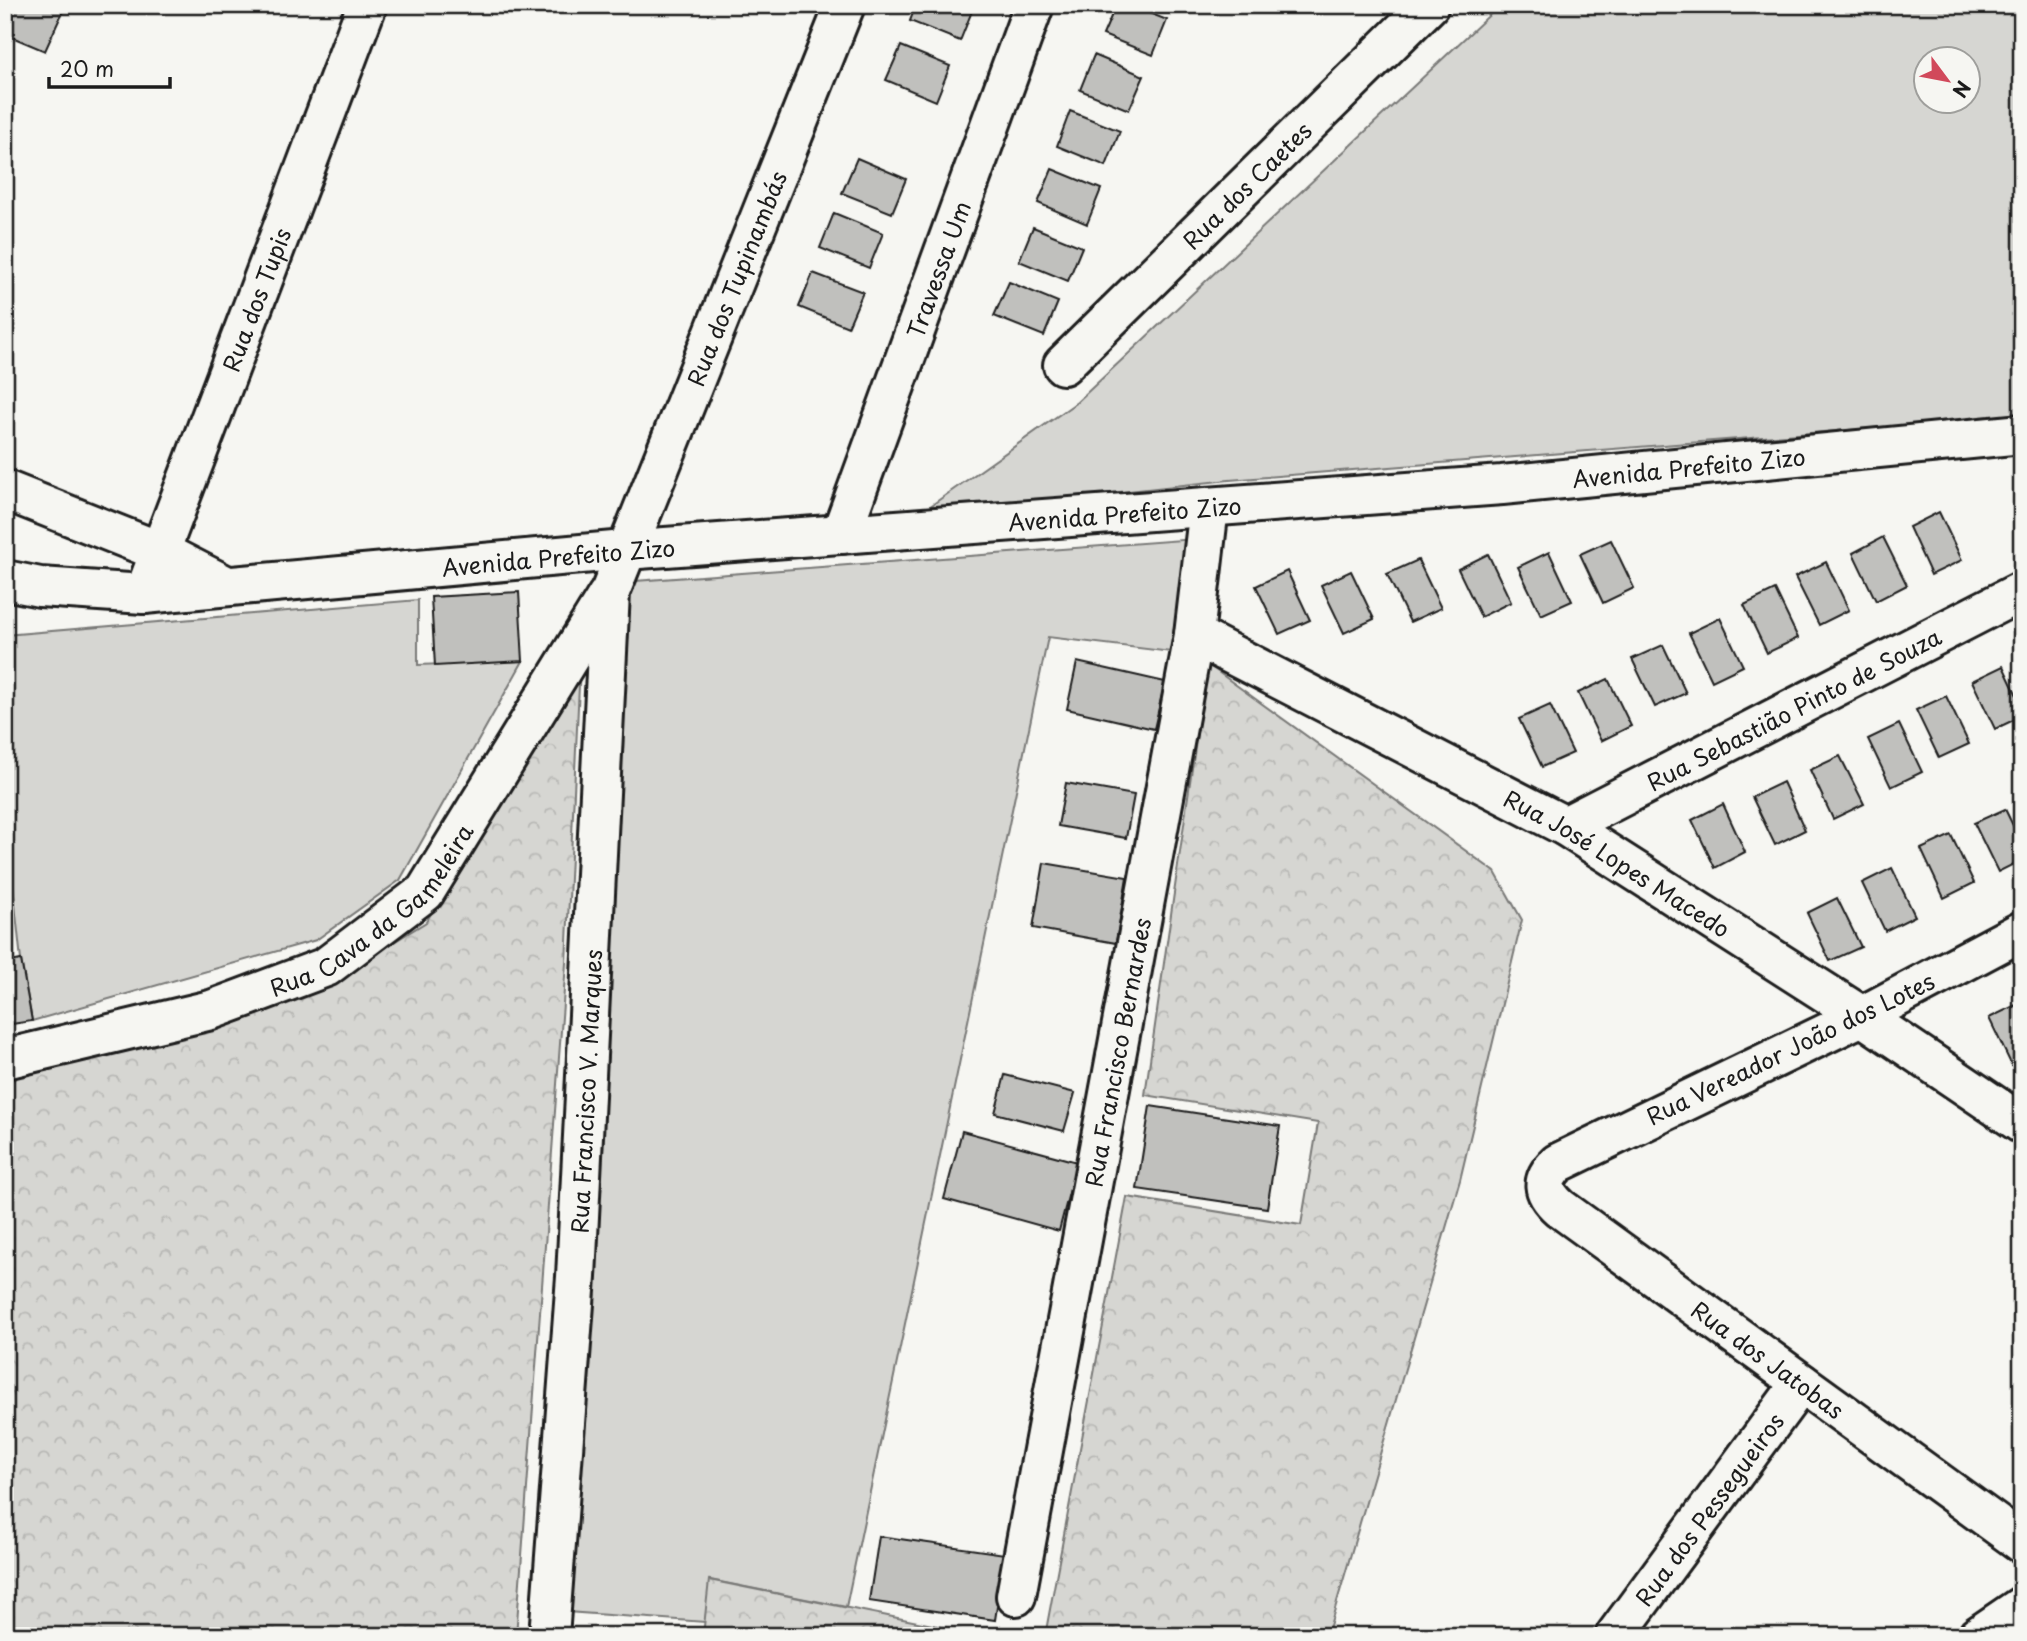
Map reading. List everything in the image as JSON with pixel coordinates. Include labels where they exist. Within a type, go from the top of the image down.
[{"type":"street","name":"Rua dos Tupis","points":[[144,594],[367,5]]},
{"type":"street","name":"Rua dos Tupinambás","points":[[625,550],[845,5]]},
{"type":"street","name":"Travessa Um","points":[[841,534],[1034,5]]},
{"type":"street","name":"Rua dos Caetes","points":[[1063,365],[1427,6]]},
{"type":"street","name":"Avenida Prefeito Zizo","points":[[5,580],[40,587],[144,594],[625,550],[1502,485],[2022,434]]},
{"type":"street","points":[[7,498],[161,552],[227,586]]},
{"type":"street","name":"Rua Francisco Bernardes","points":[[1016,1596],[1194,635],[1209,506]]},
{"type":"street","name":"Rua Francisco V. Marques","points":[[549,1636],[576,1277],[610,592],[625,550]]},
{"type":"street","name":"Rua Sebastião Pinto de Souza","points":[[1565,826],[2022,591]]},
{"type":"street","name":"Rua Cava da Gameleira","points":[[5,1059],[211,1010],[326,967],[425,892],[610,592]]},
{"type":"street","name":"Rua José Lopes Macedo","points":[[1194,635],[1565,826],[1862,1016],[2022,1124]]},
{"type":"street","name":"Rua Vereador João dos Lotes","points":[[1558,1163],[1862,1016],[2022,931]]},
{"type":"street","name":"Rua dos Jatobas","points":[[1558,1163],[1546,1174],[1543,1186],[1548,1198],[2022,1544]]},
{"type":"street","name":"Rua dos Pessegueiros","points":[[1615,1636],[1801,1383]]},
{"type":"street","points":[[1978,1636],[2022,1606]]},
{"type":"green space","points":[[1500,5],[2022,5],[2022,416],[1229,480],[919,514],[1077,402]]},
{"type":"green space","points":[[1195,539],[1171,652],[1048,637],[846,1607],[710,1580],[705,1622],[567,1612],[622,582]]},
{"type":"green space","points":[[418,600],[418,665],[523,661],[400,880],[316,940],[32,1021],[21,960],[5,811],[5,635]]},
{"type":"green space","points":[[580,664],[566,963],[516,1636],[5,1636],[5,1077],[331,981],[426,922]]},
{"type":"green space","points":[[1207,664],[1495,872],[1522,920],[1460,1180],[1327,1636],[1045,1636],[1127,1197],[1301,1225],[1318,1123],[1145,1095]]},
{"type":"green space","points":[[709,1580],[987,1636],[703,1636]]},
{"type":"building","points":[[5,5],[65,7],[45,51],[5,34]]},
{"type":"building","points":[[916,5],[974,6],[960,41],[910,21]]},
{"type":"building","points":[[1116,5],[1129,5],[1167,20],[1153,55],[1103,35]]},
{"type":"building","points":[[901,46],[950,66],[936,101],[886,80]]},
{"type":"building","points":[[1094,55],[1144,76],[1129,110],[1080,90]]},
{"type":"building","points":[[1070,111],[1120,131],[1106,166],[1057,146]]},
{"type":"building","points":[[857,158],[906,179],[892,213],[842,193]]},
{"type":"building","points":[[1052,169],[1101,189],[1087,224],[1038,203]]},
{"type":"building","points":[[834,213],[883,233],[869,268],[820,248]]},
{"type":"building","points":[[1033,227],[1082,247],[1068,281],[1019,261]]},
{"type":"building","points":[[813,273],[863,292],[848,327],[799,307]]},
{"type":"building","points":[[1009,282],[1058,302],[1044,336],[994,316]]},
{"type":"building","points":[[1939,512],[1962,560],[1931,575],[1909,527]]},
{"type":"building","points":[[1883,537],[1907,585],[1876,601],[1853,553]]},
{"type":"building","points":[[1611,540],[1634,588],[1603,603],[1580,554]]},
{"type":"building","points":[[1549,552],[1572,601],[1541,615],[1518,567]]},
{"type":"building","points":[[1488,554],[1511,602],[1481,617],[1458,569]]},
{"type":"building","points":[[1418,560],[1441,608],[1410,622],[1387,574]]},
{"type":"building","points":[[1826,562],[1849,610],[1819,625],[1795,577]]},
{"type":"building","points":[[1287,571],[1310,620],[1279,634],[1256,586]]},
{"type":"building","points":[[1351,571],[1374,619],[1344,633],[1321,585]]},
{"type":"building","points":[[1775,590],[1798,638],[1767,653],[1744,605]]},
{"type":"building","points":[[519,592],[523,661],[435,666],[431,597]]},
{"type":"building","points":[[1720,618],[1743,666],[1712,681],[1689,633]]},
{"type":"building","points":[[1663,645],[1686,693],[1655,707],[1632,659]]},
{"type":"building","points":[[1077,662],[1165,682],[1154,729],[1067,709]]},
{"type":"building","points":[[2003,666],[2022,706],[2022,716],[1995,729],[1972,681]]},
{"type":"building","points":[[1608,679],[1631,726],[1601,741],[1578,693]]},
{"type":"building","points":[[1946,696],[1969,744],[1939,758],[1916,710]]},
{"type":"building","points":[[1550,705],[1573,753],[1542,767],[1519,719]]},
{"type":"building","points":[[1899,724],[1922,772],[1891,787],[1868,739]]},
{"type":"building","points":[[1840,756],[1864,804],[1833,819],[1810,770]]},
{"type":"building","points":[[1783,782],[1805,830],[1775,845],[1752,797]]},
{"type":"building","points":[[1066,783],[1134,795],[1126,838],[1058,826]]},
{"type":"building","points":[[1723,804],[1745,852],[1715,868],[1692,820]]},
{"type":"building","points":[[2005,809],[2022,844],[2022,860],[1998,872],[1974,823]]},
{"type":"building","points":[[1951,835],[1974,883],[1944,898],[1921,849]]},
{"type":"building","points":[[1044,863],[1127,877],[1116,943],[1033,928]]},
{"type":"building","points":[[1892,868],[1915,916],[1885,931],[1862,883]]},
{"type":"building","points":[[1837,898],[1861,947],[1830,961],[1807,913]]},
{"type":"building","points":[[21,960],[32,1021],[5,1025],[5,963]]},
{"type":"building","points":[[2020,1003],[2022,1064],[2013,1068],[1989,1018]]},
{"type":"building","points":[[2022,1064],[2022,1085],[2013,1068]]},
{"type":"building","points":[[1005,1075],[1075,1093],[1064,1131],[995,1113]]},
{"type":"building","points":[[1150,1106],[1280,1126],[1267,1208],[1137,1189]]},
{"type":"building","points":[[962,1131],[1077,1162],[1059,1231],[944,1199]]},
{"type":"building","points":[[879,1536],[1005,1554],[995,1620],[869,1601]]}]
